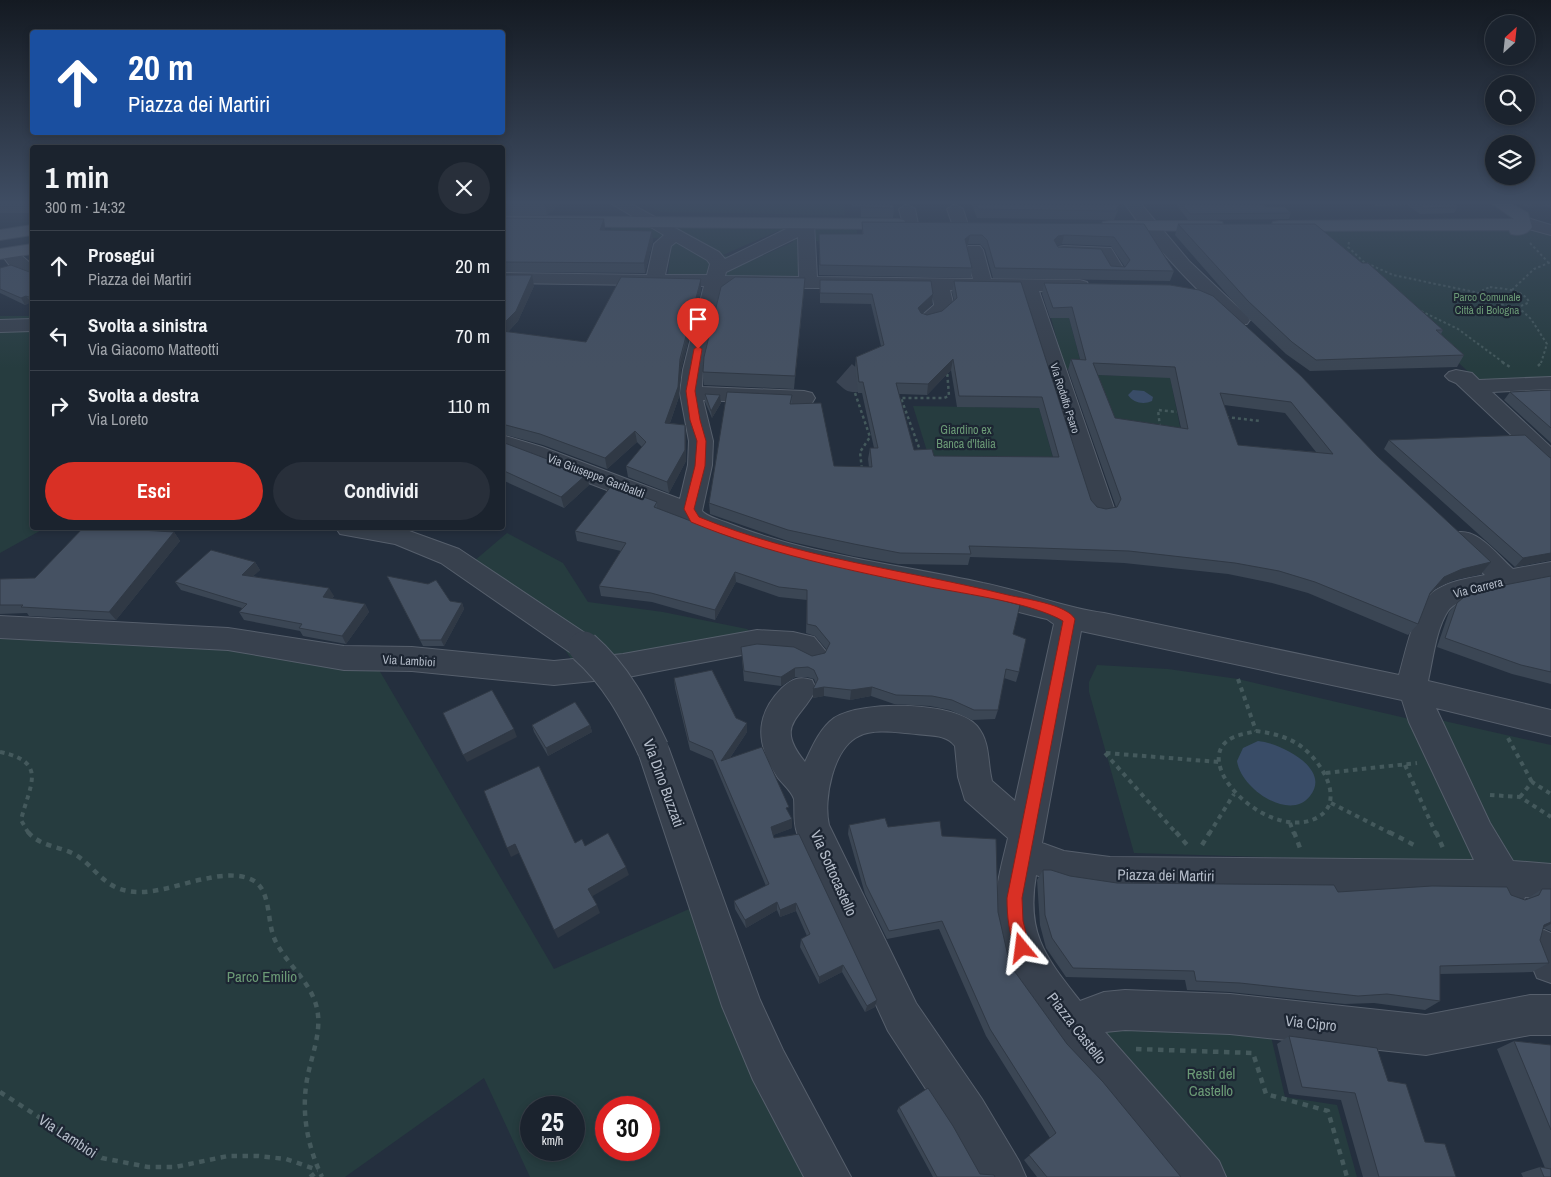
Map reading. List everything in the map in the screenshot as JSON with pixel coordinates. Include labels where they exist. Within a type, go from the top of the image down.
[{"type":"street","points":[[10,259],[30,270]]},
{"type":"street","points":[[655,280],[660,259]]},
{"type":"street","points":[[689,512],[700,466],[701,441],[695,420],[691,393],[694,366],[718,274],[719,263],[716,259]]},
{"type":"street","points":[[718,274],[745,259]]},
{"type":"street","points":[[807,259],[808,282]]},
{"type":"street","points":[[977,259],[984,285]]},
{"type":"street","points":[[505,278],[655,280],[718,274],[808,282],[1028,286],[1112,282],[1107,259]]},
{"type":"street","points":[[1177,259],[1217,301],[1251,332]]},
{"type":"street","points":[[1187,270],[1180,287],[1217,301]]},
{"type":"street","points":[[928,320],[944,308],[939,284]]},
{"type":"street","name":"Via Rodolfo Psaro","points":[[1028,286],[1102,511]]},
{"type":"street","points":[[0,326],[30,325]]},
{"type":"street","points":[[1551,383],[1464,381],[1551,460]]},
{"type":"street","points":[[691,393],[804,398]]},
{"type":"street","name":"Via Giuseppe Garibaldi","points":[[505,443],[542,455],[689,512],[695,520],[702,523],[753,542],[813,559],[984,593],[1055,611],[1069,619],[1420,656],[1551,723]]},
{"type":"street","points":[[1444,521],[1535,580]]},
{"type":"street","name":"Via Dino Buzzati","points":[[362,530],[399,536],[450,556],[584,647],[598,658],[613,675],[653,749],[742,1006],[768,1065],[828,1177]]},
{"type":"street","name":"Via Carrera","points":[[1420,656],[1439,602],[1447,596],[1463,590],[1535,580]]},
{"type":"street","points":[[1024,843],[1069,619]]},
{"type":"street","name":"Via Lambioi","points":[[0,626],[228,639],[344,658],[412,659],[554,673],[623,666],[757,641],[794,643],[804,646],[813,654]]},
{"type":"street","points":[[1420,656],[1425,722],[1478,834],[1508,887]]},
{"type":"street","points":[[801,689],[782,707],[775,725],[775,735],[782,758],[811,794]]},
{"type":"street","name":"Via Sottocastello","points":[[1003,1177],[967,1114],[902,1017],[814,833],[810,813],[811,794],[823,761],[840,731],[846,726],[865,721],[940,723],[956,728],[968,736],[974,750],[974,779],[977,789],[1024,843]]},
{"type":"street","name":"Piazza dei Martiri","points":[[1024,843],[1081,872],[1508,887],[1551,881]]},
{"type":"street","name":"Piazza Castello","points":[[1024,843],[1014,909],[1018,936],[1026,960],[1076,1030],[1202,1177]]},
{"type":"street","name":"Via Cipro","points":[[1076,1030],[1086,1019],[1104,1012],[1125,1010],[1230,1014],[1426,1035],[1530,1015],[1551,1015]]},
{"type":"path","points":[[1361,259],[1393,275],[1484,294],[1498,303],[1518,306],[1529,302],[1527,298],[1512,290],[1490,287],[1484,290],[1484,294]]},
{"type":"path","points":[[1512,290],[1534,269],[1550,262]]},
{"type":"path","points":[[1380,270],[1381,278]]},
{"type":"path","points":[[1518,306],[1531,319],[1547,344],[1543,361],[1532,371]]},
{"type":"path","points":[[1415,308],[1458,329],[1497,355],[1516,373]]},
{"type":"path","points":[[923,461],[901,398],[944,398],[949,396],[946,364]]},
{"type":"path","points":[[855,393],[870,438],[860,452],[863,478]]},
{"type":"path","points":[[1160,427],[1158,410],[1178,412]]},
{"type":"path","points":[[1219,416],[1260,421]]},
{"type":"path","points":[[1238,679],[1256,731]]},
{"type":"path","points":[[1256,731],[1280,736],[1303,748],[1326,773],[1332,789],[1330,803],[1322,815],[1308,822],[1290,823],[1269,818],[1250,807],[1234,794],[1223,778],[1219,762],[1221,749],[1228,739],[1241,732],[1256,731]]},
{"type":"path","points":[[1506,735],[1532,782],[1551,794]]},
{"type":"path","points":[[0,752],[21,756],[28,760],[32,789],[21,820],[30,835],[38,842],[82,858],[102,879],[117,888],[135,892],[220,877],[238,877],[255,882],[264,894],[267,918],[273,936],[314,996],[318,1016],[315,1044],[306,1081],[304,1121],[322,1177]]},
{"type":"path","points":[[1190,848],[1105,753],[1219,762]]},
{"type":"path","points":[[1326,773],[1443,760]]},
{"type":"path","points":[[1405,765],[1446,854]]},
{"type":"path","points":[[1532,782],[1520,797],[1551,817]]},
{"type":"path","points":[[1201,847],[1234,794]]},
{"type":"path","points":[[1330,803],[1424,850]]},
{"type":"path","points":[[1290,823],[1300,849]]},
{"type":"path","points":[[1129,1049],[1253,1053],[1266,1094],[1328,1111],[1347,1177]]},
{"type":"path","name":"Via Lambioi","points":[[0,1092],[85,1149],[102,1158],[148,1167],[175,1167],[228,1156],[258,1156],[286,1160],[319,1170]]},
{"type":"path","points":[[310,1177],[319,1170]]},
{"type":"green space","points":[[670,259],[739,259],[740,266],[756,259],[810,259],[810,281],[668,275]]},
{"type":"green space","name":"Parco Comunale Città di Bologna","points":[[1349,259],[1551,259],[1551,381],[1480,383]]},
{"type":"green space","points":[[0,316],[30,316],[30,530],[41,530],[0,553]]},
{"type":"green space","points":[[1051,318],[1069,318],[1083,371],[1065,369]]},
{"type":"green space","points":[[1097,375],[1170,377],[1183,441],[1111,429]]},
{"type":"green space","name":"Giardino ex Banca d'Italia","points":[[913,406],[1039,408],[1057,472],[930,461]]},
{"type":"green space","points":[[507,533],[563,563],[588,602],[663,612],[747,629],[764,643],[583,676],[554,634],[460,573]]},
{"type":"green space","name":"Parco Emilio","points":[[0,625],[375,663],[554,969],[698,905],[847,1177],[530,1177],[523,1161],[585,1161],[585,1096],[520,1096],[520,1155],[484,1078],[345,1177],[0,1177]]},
{"type":"green space","points":[[1097,665],[1168,669],[1238,679],[1414,720],[1482,864],[1134,853],[1089,692],[1089,682]]},
{"type":"green space","points":[[1431,718],[1551,745],[1551,867],[1504,865]]},
{"type":"green space","name":"Resti del Castello","points":[[1086,1019],[1267,1019],[1285,1097],[1337,1105],[1357,1177],[1203,1177]]},
{"type":"water","points":[[1133,390],[1144,391],[1153,397],[1152,401],[1142,403],[1133,400],[1128,395]]},
{"type":"water","points":[[1258,741],[1290,752],[1309,767],[1314,776],[1315,786],[1310,796],[1301,803],[1291,805],[1279,804],[1268,799],[1247,782],[1240,772],[1237,761],[1243,748]]},
{"type":"building","points":[[505,259],[645,259],[644,263],[505,262]]},
{"type":"building","points":[[820,259],[970,259],[972,268],[820,265]]},
{"type":"building","points":[[992,259],[1107,259],[1111,266],[1125,267],[1129,259],[1166,259],[1174,271],[995,268]]},
{"type":"building","points":[[1210,259],[1357,259],[1362,263],[1368,263],[1443,330],[1436,330],[1464,355],[1316,360],[1292,342],[1248,301]]},
{"type":"building","points":[[11,265],[30,272],[30,297],[26,296],[21,298],[0,289],[0,268]]},
{"type":"building","points":[[505,275],[532,275],[516,311],[505,322]]},
{"type":"building","points":[[621,277],[701,279],[680,359],[678,387],[665,423],[685,425],[685,450],[667,482],[626,466],[646,442],[635,431],[605,458],[540,434],[505,425],[505,331],[586,342]]},
{"type":"building","points":[[735,277],[805,278],[795,376],[703,372],[704,357],[721,287]]},
{"type":"building","points":[[820,280],[931,281],[933,294],[918,308],[921,313],[927,315],[942,311],[957,298],[954,281],[1021,282],[1091,500],[1097,507],[1106,509],[1117,507],[1121,499],[1071,359],[1086,360],[1072,307],[1053,308],[1044,283],[1170,285],[1199,290],[1213,296],[1301,376],[1377,456],[1491,562],[1462,569],[1444,577],[1430,593],[1418,624],[1315,582],[1279,571],[1235,563],[1129,551],[1038,548],[969,546],[971,554],[900,553],[788,530],[709,503],[727,392],[792,395],[790,404],[821,403],[834,466],[872,467],[870,448],[878,448],[863,382],[859,382],[856,357],[884,345],[872,294],[820,293]],"holes":[[[953,359],[959,396],[1042,397],[1059,457],[934,456],[932,449],[914,450],[896,383],[928,384]],[[1093,363],[1175,367],[1188,429],[1115,418]],[[1220,393],[1291,402],[1333,454],[1238,445]]]},
{"type":"building","points":[[1551,390],[1551,428],[1510,392]]},
{"type":"building","points":[[705,394],[720,395],[711,411]]},
{"type":"building","points":[[1525,435],[1551,458],[1551,553],[1523,558],[1389,440]]},
{"type":"building","points":[[505,443],[587,474],[561,497],[505,471]]},
{"type":"building","points":[[612,485],[657,502],[654,507],[731,537],[773,550],[967,591],[1020,605],[1013,634],[1026,639],[1019,672],[1006,669],[998,710],[974,710],[952,700],[932,696],[896,695],[872,687],[851,690],[824,687],[813,689],[818,679],[814,670],[808,667],[795,668],[781,677],[744,671],[741,647],[757,644],[794,647],[812,656],[825,653],[830,643],[816,626],[807,624],[807,590],[779,587],[735,572],[715,610],[651,593],[599,586],[626,543],[575,531]]},
{"type":"building","points":[[81,530],[174,532],[109,612],[0,605],[0,579],[35,578]]},
{"type":"building","points":[[211,550],[255,562],[242,575],[329,588],[323,597],[365,604],[342,636],[299,628],[302,624],[239,612],[247,604],[175,582]]},
{"type":"building","points":[[387,576],[428,584],[436,580],[450,601],[462,603],[441,640],[420,640]]},
{"type":"building","points":[[1551,576],[1551,672],[1521,665],[1445,638],[1457,603],[1464,597],[1489,588]]},
{"type":"building","points":[[712,670],[736,718],[747,723],[721,761],[762,747],[789,807],[786,808],[792,819],[771,827],[774,838],[799,834],[877,1000],[867,1006],[843,965],[819,977],[801,939],[810,934],[796,903],[780,910],[777,902],[745,920],[734,901],[769,884],[712,751],[689,741],[674,678]]},
{"type":"building","points":[[492,690],[514,729],[463,755],[443,713]]},
{"type":"building","points":[[575,702],[590,725],[546,748],[532,725]]},
{"type":"building","points":[[539,766],[575,843],[582,839],[585,846],[608,833],[626,867],[588,889],[597,905],[554,930],[515,844],[507,848],[484,791]]},
{"type":"building","points":[[885,818],[888,827],[940,821],[942,836],[996,839],[998,912],[1010,965],[1067,1044],[1103,1082],[1181,1177],[1047,1177],[1029,1155],[1056,1133],[990,1029],[942,921],[889,931],[866,885],[849,825]]},
{"type":"building","points":[[1043,870],[1117,883],[1334,885],[1338,892],[1432,886],[1507,887],[1511,895],[1525,900],[1539,895],[1542,889],[1551,889],[1551,922],[1544,925],[1540,940],[1549,963],[1440,966],[1440,1001],[1387,994],[1358,996],[1240,983],[1196,981],[1194,971],[1073,968],[1052,938],[1045,915]]},
{"type":"building","points":[[1289,1036],[1377,1048],[1388,1081],[1406,1084],[1425,1142],[1445,1144],[1456,1177],[1379,1177],[1355,1093],[1302,1087]]},
{"type":"building","points":[[1514,1041],[1551,1045],[1551,1130]]},
{"type":"building","points":[[928,1088],[953,1126],[980,1174],[994,1175],[995,1177],[937,1177],[899,1107]]},
{"type":"building","points":[[1540,1167],[1551,1169],[1551,1177],[1544,1177]]},
{"type":"tunnel","points":[[844,373],[852,380],[893,380]]},
{"type":"route","points":[[698,349],[691,391],[695,420],[701,441],[700,466],[689,509],[691,516],[695,520],[739,538],[813,559],[984,593],[1055,611],[1069,619],[1014,898],[1015,921],[1022,948]]}]
